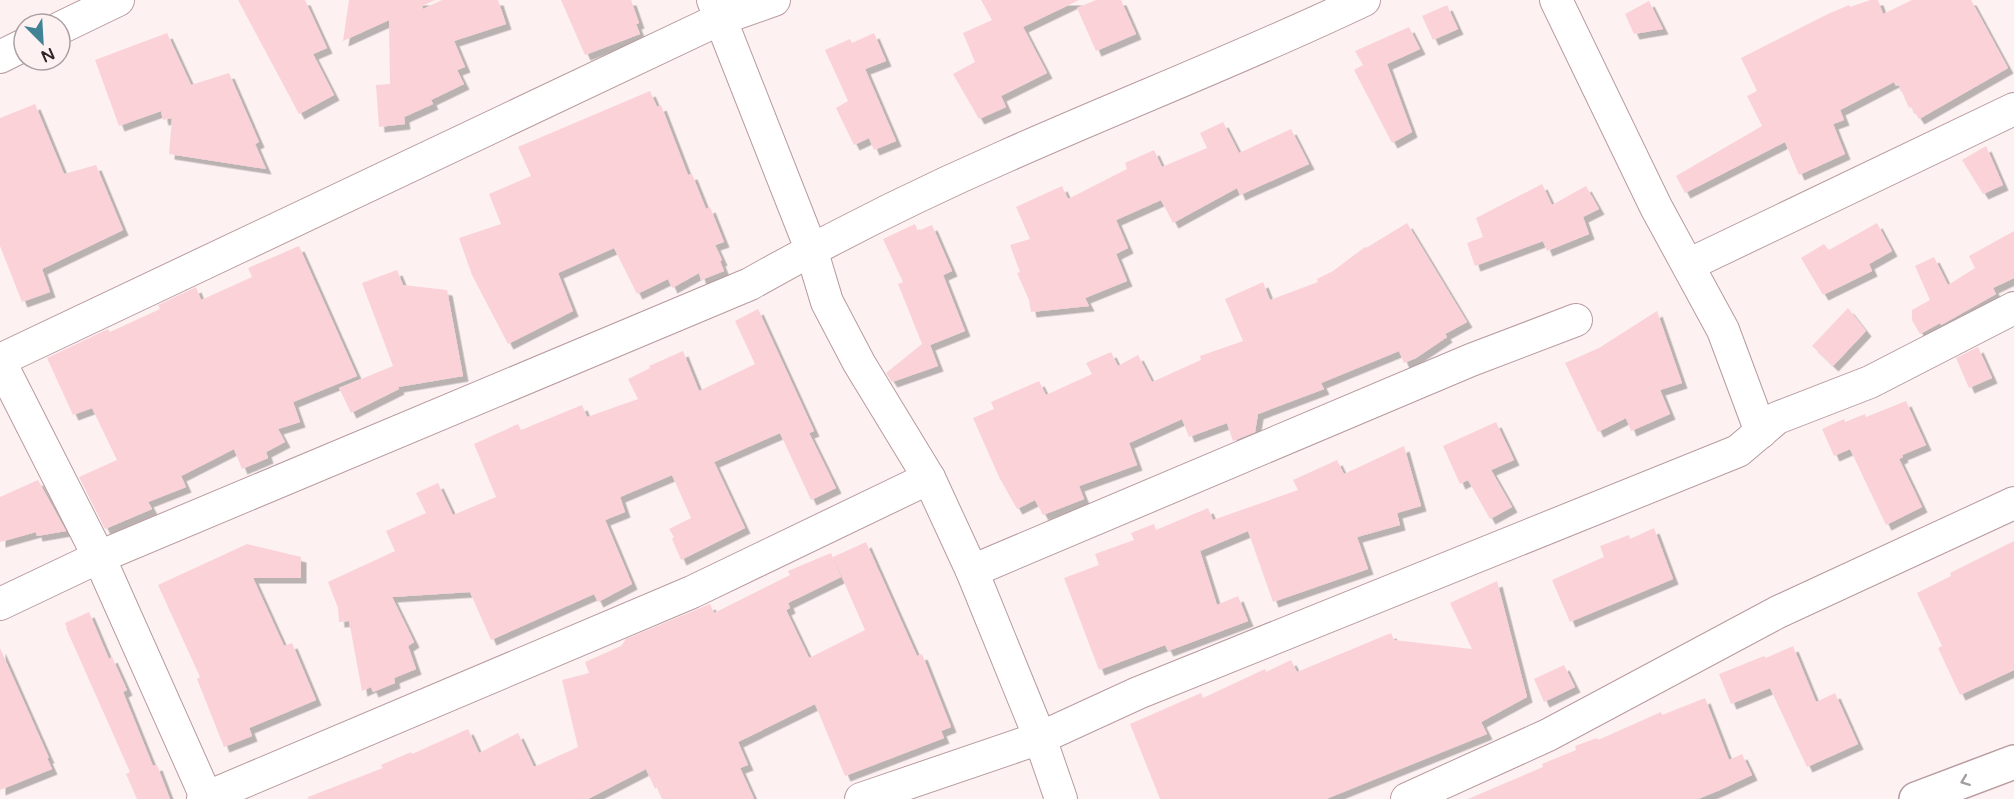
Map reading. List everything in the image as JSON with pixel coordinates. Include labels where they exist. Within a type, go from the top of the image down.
[{"type":"highway","points":[[1916,799],[2014,762]]},
{"type":"street","points":[[72,22],[118,0]]},
{"type":"street","points":[[774,0],[717,9],[0,361],[99,557],[206,798],[692,592],[929,478]]},
{"type":"street","points":[[0,604],[99,557],[750,284],[811,249],[1005,156],[1290,35],[1364,0]]},
{"type":"street","points":[[1556,0],[1656,207],[1723,330],[1761,432]]},
{"type":"street","points":[[717,9],[811,249],[827,302],[859,363],[929,478],[972,571],[1040,738],[1061,799]]},
{"type":"street","points":[[1688,265],[2014,110]]},
{"type":"street","points":[[861,799],[1040,738],[1138,693],[1738,452],[1777,418],[1870,382],[2014,308]]},
{"type":"street","points":[[972,571],[1471,360],[1576,320]]},
{"type":"street","points":[[1407,799],[1548,735],[1778,612],[2014,502]]},
{"type":"building","points":[[238,0],[305,0],[327,48],[313,54],[334,95],[299,114]]},
{"type":"building","points":[[349,0],[435,0],[422,6],[423,9],[442,0],[498,0],[506,24],[454,41],[465,67],[457,70],[464,84],[431,100],[433,104],[404,117],[405,124],[379,127],[376,85],[390,84],[389,20],[343,41]]},
{"type":"building","points":[[561,0],[631,0],[639,23],[636,24],[640,34],[585,55]]},
{"type":"building","points":[[981,0],[1079,0],[1023,27],[1047,73],[1001,96],[1006,107],[979,119],[953,74],[975,62],[963,33],[992,20]]},
{"type":"building","points":[[1096,0],[1121,0],[1136,34],[1096,51],[1077,8]]},
{"type":"building","points":[[1870,0],[1878,0],[1883,14],[1912,0],[1971,0],[2008,68],[1919,119],[1911,107],[1909,108],[1899,85],[1896,86],[1894,82],[1840,110],[1844,120],[1833,124],[1845,154],[1799,175],[1785,142],[1685,193],[1676,176],[1762,126],[1747,96],[1757,91],[1741,58],[1828,14],[1849,5],[1850,7]]},
{"type":"building","points":[[1649,1],[1663,29],[1634,34],[1625,14]]},
{"type":"building","points":[[1447,5],[1458,29],[1433,40],[1422,16]]},
{"type":"building","points":[[1409,27],[1420,49],[1387,64],[1412,132],[1392,143],[1354,70],[1363,65],[1355,51]]},
{"type":"building","points":[[167,33],[191,85],[229,73],[259,142],[255,144],[266,169],[169,154],[172,118],[163,120],[161,111],[119,126],[95,60]]},
{"type":"building","points":[[874,33],[886,61],[865,69],[896,141],[874,150],[869,138],[854,145],[836,108],[848,101],[825,50],[850,39],[852,43]]},
{"type":"building","points":[[650,91],[657,107],[661,105],[688,175],[692,174],[706,209],[710,207],[724,242],[715,245],[724,271],[701,280],[699,273],[672,288],[668,279],[637,294],[614,248],[558,273],[573,311],[508,344],[472,275],[459,238],[501,224],[489,194],[531,176],[518,147]]},
{"type":"building","points":[[35,104],[64,174],[96,165],[123,230],[42,269],[50,292],[22,302],[0,246],[0,118]]},
{"type":"building","points":[[1223,122],[1239,153],[1291,129],[1309,164],[1240,195],[1237,188],[1173,223],[1161,200],[1116,220],[1128,248],[1116,254],[1127,281],[1085,298],[1089,306],[1031,312],[1010,245],[1030,239],[1016,207],[1062,186],[1068,199],[1127,169],[1125,163],[1154,150],[1162,167],[1207,148],[1200,133]]},
{"type":"building","points":[[1986,146],[2003,185],[1983,194],[1962,160]]},
{"type":"building","points":[[1542,184],[1552,205],[1586,186],[1599,209],[1583,217],[1589,234],[1547,251],[1543,241],[1475,266],[1467,243],[1483,237],[1476,218]]},
{"type":"building","points":[[1407,223],[1467,322],[1445,334],[1447,337],[1416,358],[1404,363],[1399,351],[1321,383],[1324,389],[1258,414],[1255,432],[1233,441],[1227,423],[1189,437],[1182,419],[1129,443],[1137,465],[1079,486],[1084,499],[1043,515],[1035,500],[1017,509],[999,477],[973,418],[994,409],[991,402],[1039,381],[1046,395],[1092,374],[1086,363],[1111,352],[1118,366],[1138,355],[1152,382],[1201,360],[1200,356],[1243,341],[1225,299],[1263,282],[1270,300],[1318,282],[1317,279],[1333,271],[1365,247]]},
{"type":"building","points":[[1877,223],[1892,251],[1869,264],[1872,271],[1823,295],[1801,258],[1824,244],[1829,250]]},
{"type":"building","points":[[915,224],[918,231],[932,225],[952,271],[943,275],[965,331],[930,345],[938,366],[892,382],[886,373],[922,344],[898,284],[903,282],[883,239]]},
{"type":"building","points":[[2014,231],[2014,278],[1993,288],[1996,294],[1941,325],[1940,323],[1920,334],[1912,320],[1912,310],[1930,300],[1915,266],[1934,257],[1948,285],[1975,268],[1969,256]]},
{"type":"building","points":[[299,246],[357,376],[293,402],[300,422],[278,429],[285,442],[266,452],[268,458],[242,469],[234,449],[181,476],[186,487],[148,502],[152,509],[105,529],[79,477],[117,460],[92,408],[73,415],[47,358],[108,329],[110,332],[160,309],[158,305],[196,287],[201,300],[252,277],[248,268]]},
{"type":"building","points":[[397,270],[403,285],[447,290],[463,376],[398,387],[399,389],[351,413],[339,388],[393,366],[362,283]]},
{"type":"building","points":[[1848,308],[1866,331],[1833,366],[1812,346]]},
{"type":"building","points":[[758,309],[814,431],[809,433],[836,488],[811,500],[780,433],[714,462],[745,528],[681,560],[669,529],[691,518],[672,475],[620,497],[625,512],[605,520],[632,584],[598,602],[594,594],[491,640],[470,592],[392,597],[414,642],[408,646],[416,669],[394,678],[395,683],[373,692],[371,687],[362,691],[349,621],[339,622],[338,608],[328,582],[395,551],[386,531],[426,513],[416,493],[438,483],[453,515],[496,497],[474,444],[518,424],[521,430],[582,405],[587,417],[638,399],[628,379],[650,368],[649,366],[683,351],[699,391],[755,364],[735,321]]},
{"type":"building","points":[[1657,311],[1682,383],[1660,390],[1670,414],[1631,431],[1626,418],[1598,432],[1565,363],[1599,348]]},
{"type":"building","points":[[1978,347],[1992,378],[1969,388],[1956,358]]},
{"type":"building","points":[[1906,401],[1926,445],[1902,455],[1903,457],[1899,459],[1922,507],[1886,525],[1850,449],[1834,456],[1822,429],[1844,419],[1845,422],[1865,414],[1866,417]]},
{"type":"building","points":[[1496,422],[1514,460],[1491,470],[1512,507],[1490,519],[1468,480],[1460,484],[1443,446]]},
{"type":"building","points":[[1404,446],[1421,506],[1397,513],[1400,525],[1357,537],[1368,569],[1273,602],[1248,531],[1200,551],[1217,605],[1238,596],[1248,621],[1168,651],[1165,645],[1099,670],[1064,578],[1099,565],[1095,554],[1134,540],[1131,533],[1154,524],[1156,530],[1208,508],[1213,520],[1298,490],[1293,480],[1337,460],[1344,474]]},
{"type":"building","points":[[38,480],[66,531],[37,536],[36,532],[0,542],[0,497]]},
{"type":"building","points":[[1654,528],[1673,579],[1570,622],[1552,580],[1604,557],[1600,546],[1629,535],[1630,539]]},
{"type":"building","points":[[2014,541],[2014,670],[1960,695],[1938,648],[1942,646],[1917,593],[1951,576],[1950,573]]},
{"type":"building","points":[[866,542],[917,656],[922,654],[951,727],[941,731],[944,738],[845,776],[815,704],[738,742],[748,765],[740,768],[754,799],[662,799],[646,769],[588,799],[308,799],[308,797],[383,768],[381,765],[468,729],[479,753],[518,733],[534,767],[578,747],[562,680],[589,673],[585,662],[621,646],[626,639],[710,604],[714,613],[790,575],[788,571],[831,553],[841,577],[788,603],[790,608],[786,610],[809,658],[865,630],[833,557]]},
{"type":"building","points":[[247,544],[301,557],[301,578],[253,578],[284,646],[292,643],[316,700],[249,728],[252,736],[224,747],[197,679],[200,677],[158,585]]},
{"type":"building","points":[[1497,581],[1527,697],[1481,722],[1487,734],[1326,799],[1160,799],[1130,724],[1201,693],[1203,698],[1265,669],[1266,672],[1291,660],[1297,672],[1391,633],[1394,640],[1472,649],[1450,603]]},
{"type":"building","points":[[89,612],[109,659],[112,657],[127,690],[123,692],[153,766],[157,765],[170,799],[137,799],[126,774],[130,772],[66,628],[65,623]]},
{"type":"building","points":[[1793,646],[1816,702],[1835,693],[1858,744],[1807,767],[1770,688],[1731,704],[1719,674]]},
{"type":"building","points":[[0,648],[52,769],[0,790]]},
{"type":"building","points":[[1564,665],[1575,687],[1544,702],[1534,679]]},
{"type":"building","points":[[1705,698],[1729,760],[1742,754],[1752,775],[1720,790],[1698,799],[1468,799],[1543,767],[1542,764],[1576,750],[1575,746],[1597,738],[1598,740],[1661,712],[1662,715]]}]
